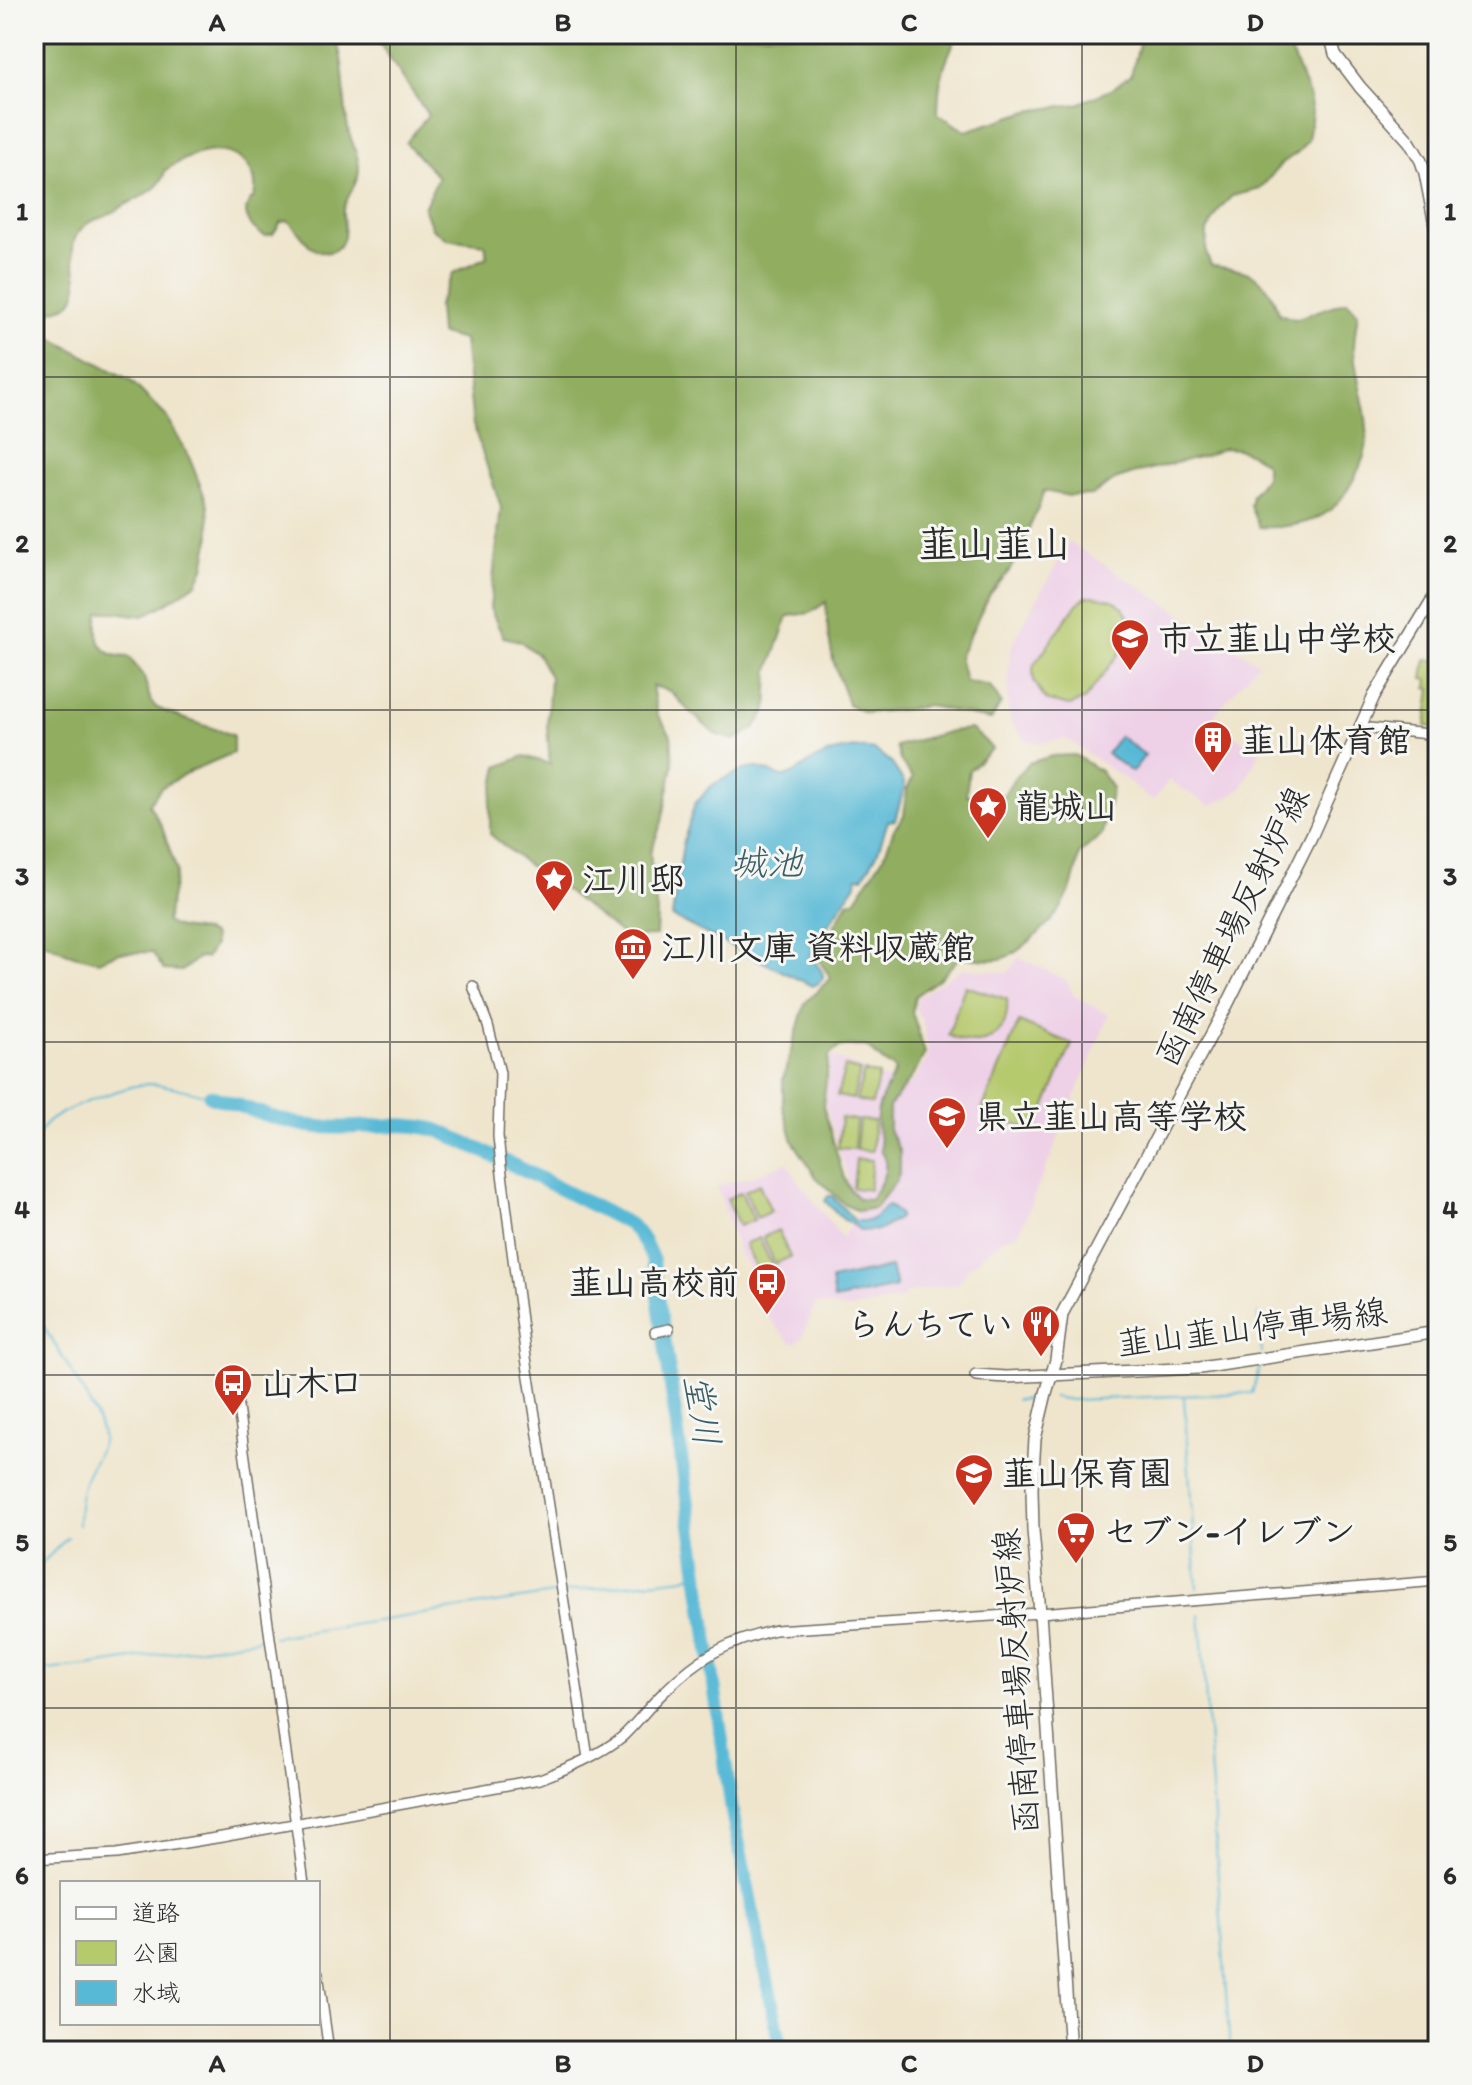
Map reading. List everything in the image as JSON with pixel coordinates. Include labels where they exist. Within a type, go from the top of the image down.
[{"type":"main road","points":[[1330,34],[1335,54],[1409,141],[1421,161],[1438,241]]},
{"type":"main road","name":"函南停車場反射炉線","points":[[1070,2051],[1032,1489],[1035,1439],[1059,1348],[1061,1321],[1067,1304],[1226,1007],[1312,835],[1374,696],[1434,597],[1438,585]]},
{"type":"main road","name":"韮山韮山停車場線","points":[[976,1375],[1006,1377],[1200,1368],[1438,1332]]},
{"type":"street","points":[[1360,727],[1438,735]]},
{"type":"street","points":[[473,986],[488,1025],[498,1065],[498,1136],[525,1351],[588,1758]]},
{"type":"street","points":[[655,1332],[669,1329]]},
{"type":"street","points":[[236,1393],[304,1881]]},
{"type":"street","points":[[34,1859],[117,1854],[540,1779],[588,1758],[620,1738],[662,1693],[715,1650],[752,1636],[789,1628],[1040,1613],[1438,1581]]},
{"type":"street","points":[[320,1987],[329,2051]]},
{"type":"shaded area","name":"市立韮山中学校","points":[[1069,542],[1258,663],[1210,720],[1260,752],[1241,789],[1231,796],[1210,806],[1169,780],[1154,800],[1148,798],[1068,740],[1044,743],[1026,741],[1011,722],[1008,709],[1009,661],[1013,642]]},
{"type":"shaded area","name":"県立韮山高等学校","points":[[1018,957],[1066,980],[1074,996],[1109,1015],[1019,1233],[1004,1238],[968,1268],[959,1283],[905,1293],[903,1298],[850,1309],[815,1304],[802,1338],[791,1343],[749,1290],[758,1283],[739,1253],[717,1186],[787,1163],[842,1238],[858,1213],[825,1103],[831,1056],[907,1088],[929,1055],[923,1023],[916,1009],[918,997],[963,968],[1008,973]]},
{"type":"green space","points":[[34,34],[219,34],[238,40],[257,34],[328,34],[339,49],[348,129],[359,165],[356,181],[343,210],[343,240],[334,250],[323,252],[311,247],[288,221],[281,222],[273,234],[265,236],[250,224],[246,213],[254,197],[255,185],[248,166],[241,160],[233,155],[212,151],[182,160],[165,170],[161,181],[152,190],[78,232],[73,250],[77,279],[74,298],[66,306],[46,314],[38,327],[55,340],[130,380],[166,416],[189,457],[208,505],[210,536],[204,568],[197,583],[143,616],[99,612],[98,621],[99,638],[105,650],[129,657],[144,677],[151,702],[157,708],[233,735],[233,753],[161,788],[149,804],[162,827],[177,871],[166,922],[213,936],[214,945],[206,958],[197,958],[182,971],[164,970],[152,952],[118,953],[98,961],[70,954],[34,937]]},
{"type":"green space","points":[[383,34],[958,34],[942,73],[938,114],[966,131],[1029,111],[1078,104],[1110,90],[1131,75],[1142,34],[1275,34],[1292,55],[1309,96],[1312,113],[1308,140],[1281,164],[1260,189],[1232,196],[1221,207],[1207,231],[1206,253],[1211,265],[1243,271],[1262,282],[1271,293],[1279,314],[1295,319],[1347,301],[1358,313],[1354,349],[1367,429],[1366,449],[1359,468],[1342,497],[1330,510],[1305,522],[1277,527],[1259,527],[1250,506],[1252,495],[1265,477],[1265,463],[1237,449],[1224,448],[1139,472],[1115,480],[1092,495],[1069,496],[1044,491],[1010,570],[990,594],[959,657],[965,681],[990,686],[1001,703],[991,720],[926,705],[866,713],[848,704],[833,660],[826,602],[810,613],[788,616],[769,670],[767,710],[754,729],[734,740],[715,734],[670,691],[652,686],[657,714],[671,735],[673,766],[662,822],[650,853],[657,913],[656,936],[625,937],[490,834],[490,805],[498,767],[524,756],[550,764],[547,725],[550,677],[538,655],[520,641],[503,637],[490,608],[501,507],[473,425],[464,340],[440,334],[438,305],[453,273],[487,257],[485,244],[447,239],[432,228],[424,208],[438,177],[406,143],[428,115],[380,44]]},
{"type":"green space","points":[[1093,596],[1113,600],[1123,607],[1129,618],[1130,630],[1121,651],[1085,699],[1070,706],[1048,701],[1034,681],[1034,665],[1077,604]]},
{"type":"green space","points":[[1426,659],[1438,661],[1438,728],[1426,726],[1431,689],[1427,688],[1428,680],[1423,679]]},
{"type":"green space","points":[[971,729],[992,749],[969,770],[966,795],[1003,796],[1029,763],[1052,756],[1075,755],[1100,771],[1112,788],[1102,834],[1079,854],[1064,903],[1042,931],[1008,957],[993,960],[960,957],[939,979],[915,996],[912,1012],[925,1053],[914,1074],[889,1107],[889,1130],[900,1152],[900,1171],[875,1208],[858,1211],[845,1205],[816,1177],[793,1141],[783,1106],[783,1079],[805,1003],[831,978],[817,957],[819,948],[848,902],[855,900],[884,856],[894,829],[904,816],[907,789],[913,778],[900,760],[896,746],[951,731]],"holes":[[[865,1046],[895,1071],[878,1111],[877,1125],[885,1170],[870,1200],[859,1199],[844,1178],[823,1106],[829,1056],[839,1047]]]},
{"type":"green space","points":[[965,986],[1007,999],[1004,1024],[991,1038],[972,1042],[948,1035]]},
{"type":"green space","points":[[1019,1022],[1072,1044],[1035,1132],[982,1110]]},
{"type":"green space","points":[[845,1067],[860,1071],[853,1099],[837,1096]]},
{"type":"green space","points":[[864,1072],[879,1075],[872,1104],[856,1100]]},
{"type":"green space","points":[[841,1118],[856,1120],[854,1149],[838,1148]]},
{"type":"green space","points":[[859,1120],[874,1121],[872,1151],[856,1150]]},
{"type":"green space","points":[[856,1159],[872,1160],[869,1190],[853,1188]]},
{"type":"green space","points":[[759,1184],[771,1211],[757,1218],[745,1191]]},
{"type":"green space","points":[[741,1192],[754,1220],[739,1226],[727,1199]]},
{"type":"green space","points":[[778,1230],[790,1257],[775,1264],[763,1237]]},
{"type":"green space","points":[[759,1238],[772,1265],[757,1271],[745,1244]]},
{"type":"water","points":[[1119,736],[1145,755],[1132,772],[1107,754]]},
{"type":"water","name":"城池","points":[[861,748],[874,750],[892,764],[904,782],[904,788],[895,820],[888,821],[877,854],[863,877],[857,877],[856,884],[819,934],[810,957],[822,973],[822,980],[812,986],[672,917],[683,844],[695,803],[708,789],[723,779],[749,769],[759,768],[785,776],[824,755]]},
{"type":"water","points":[[832,1196],[855,1221],[868,1221],[886,1206],[899,1214],[899,1218],[880,1230],[861,1231],[844,1220],[825,1201]]},
{"type":"water","points":[[891,1267],[896,1287],[834,1300],[831,1280]]},
{"type":"waterway","points":[[34,1154],[40,1132],[52,1119],[110,1093],[148,1084],[210,1096]]},
{"type":"waterway","name":"堂川","points":[[210,1096],[310,1126],[391,1125],[440,1131],[629,1224],[643,1241],[653,1261],[733,1817],[782,2051]]},
{"type":"waterway","points":[[34,1172],[34,1207]]},
{"type":"waterway","points":[[34,1310],[86,1397],[101,1431],[101,1446],[82,1488],[78,1525]]},
{"type":"waterway","points":[[1258,1313],[1262,1353]]},
{"type":"waterway","points":[[1053,1397],[1071,1400],[1252,1393],[1261,1363]]},
{"type":"waterway","points":[[1016,1400],[1039,1398]]},
{"type":"waterway","points":[[1184,1398],[1197,1588]]},
{"type":"waterway","points":[[34,1571],[68,1537]]},
{"type":"waterway","points":[[565,1592],[684,1578],[697,1573]]},
{"type":"waterway","points":[[273,1637],[559,1593]]},
{"type":"waterway","points":[[1200,1614],[1230,2051]]},
{"type":"waterway","points":[[34,1671],[87,1666],[266,1638]]},
{"type":"place","name":"市立韮山中学校","points":[[1130,672]]},
{"type":"place","name":"韮山体育館","points":[[1213,774]]},
{"type":"place","name":"龍城山","points":[[988,840]]},
{"type":"place","name":"江川邸","points":[[554,913]]},
{"type":"place","name":"江川文庫 資料収蔵館","points":[[633,981]]},
{"type":"place","name":"県立韮山高等学校","points":[[947,1150]]},
{"type":"place","name":"韮山高校前","points":[[767,1316]]},
{"type":"place","name":"らんちてい","points":[[1041,1358]]},
{"type":"place","name":"山木口","points":[[233,1417]]},
{"type":"place","name":"韮山保育園","points":[[974,1507]]},
{"type":"place","name":"セブン-イレブン","points":[[1076,1565]]},
{"type":"district","name":"韮山韮山","points":[[995,544]]}]
